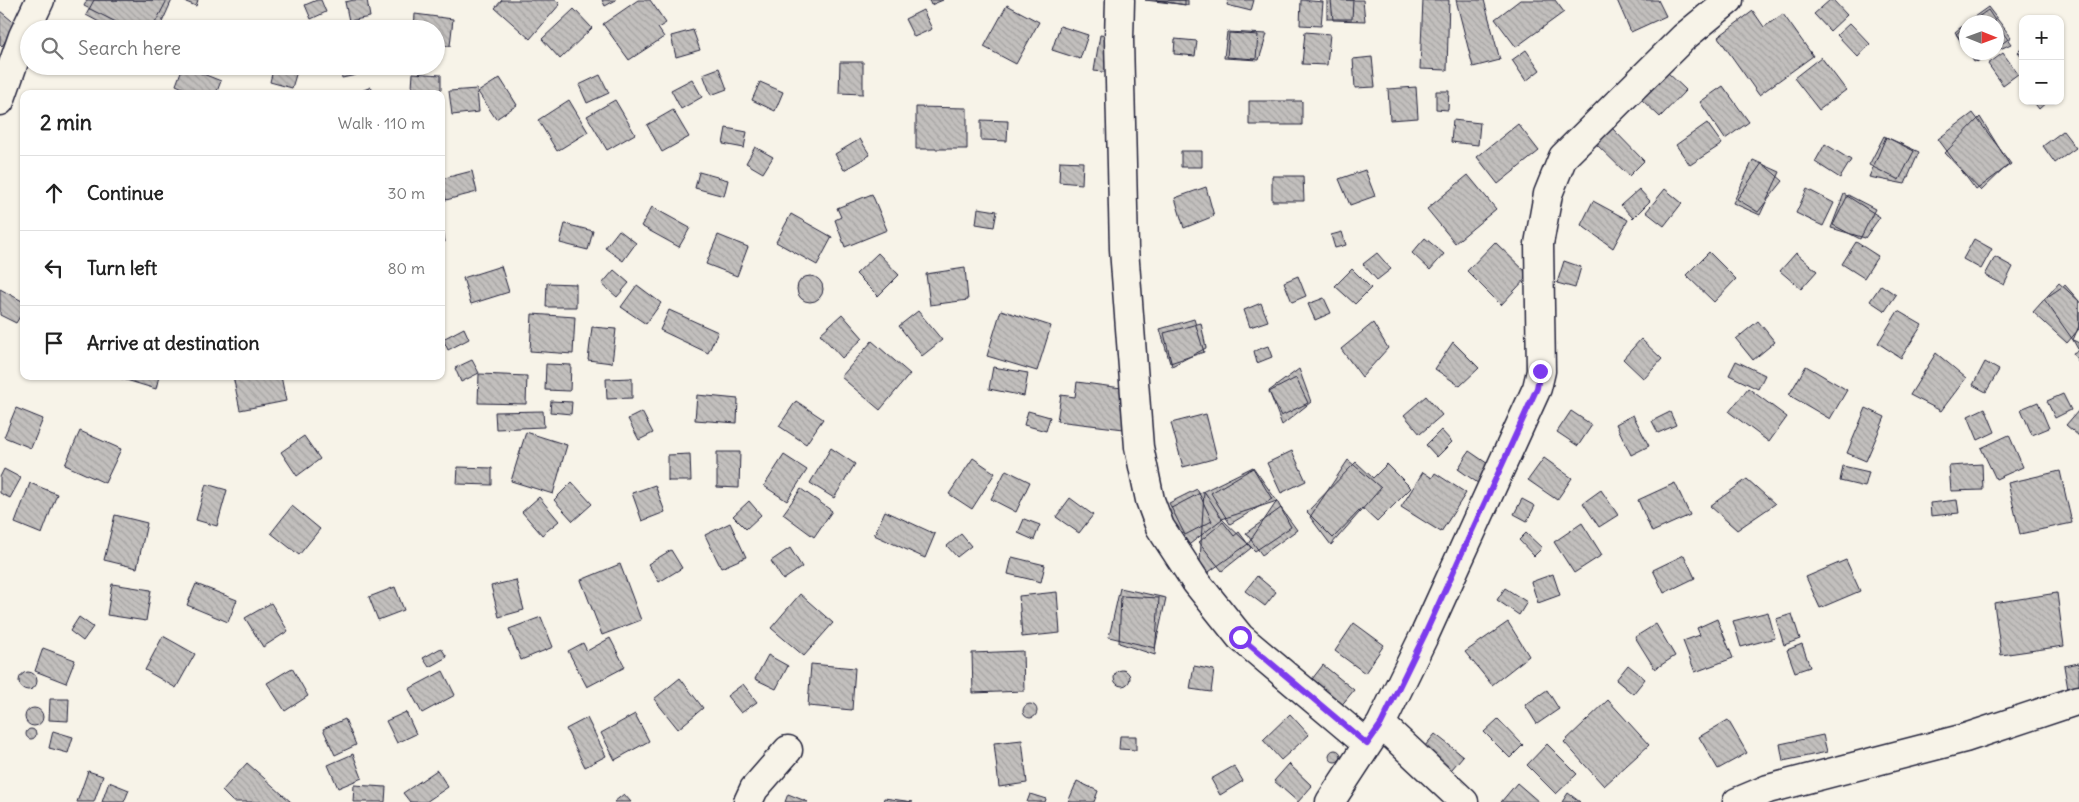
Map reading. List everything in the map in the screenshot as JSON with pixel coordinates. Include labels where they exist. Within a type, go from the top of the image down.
[{"type":"street","points":[[31,20],[40,0]]},
{"type":"street","points":[[1120,0],[1119,40],[1124,249],[1139,447],[1150,500],[1160,527],[1196,582],[1240,637],[1464,802]]},
{"type":"street","points":[[1330,802],[1374,734],[1425,634],[1537,388],[1540,371],[1539,244],[1548,194],[1563,157],[1684,37],[1729,0]]},
{"type":"street","points":[[0,101],[20,44]]},
{"type":"street","points":[[1737,802],[1768,789],[1965,738],[2079,700]]},
{"type":"street","points":[[748,802],[754,789],[788,750]]},
{"type":"building","points":[[87,0],[172,0],[163,20],[112,20],[84,6]]},
{"type":"building","points":[[94,0],[167,0],[157,20],[95,20],[86,15]]},
{"type":"building","points":[[181,0],[198,0],[196,6]]},
{"type":"building","points":[[321,0],[326,12],[311,19],[305,5]]},
{"type":"building","points":[[367,0],[370,17],[349,20],[345,2]]},
{"type":"building","points":[[502,0],[556,0],[560,4],[530,39],[495,8]]},
{"type":"building","points":[[602,0],[616,0],[605,6]]},
{"type":"building","points":[[638,0],[650,0],[666,23],[658,28],[664,37],[629,60],[603,24]]},
{"type":"building","points":[[929,0],[943,0],[931,5]]},
{"type":"building","points":[[1145,0],[1188,0],[1188,5]]},
{"type":"building","points":[[1156,0],[1185,0],[1185,5]]},
{"type":"building","points":[[1228,0],[1254,0],[1251,11],[1227,5]]},
{"type":"building","points":[[1301,0],[1323,2],[1321,26],[1300,25]]},
{"type":"building","points":[[1327,0],[1353,0],[1352,19],[1327,19]]},
{"type":"building","points":[[1331,0],[1363,0],[1365,21],[1333,20]]},
{"type":"building","points":[[1423,0],[1449,0],[1447,70],[1420,69]]},
{"type":"building","points":[[1456,0],[1484,0],[1500,60],[1473,67]]},
{"type":"building","points":[[1520,0],[1555,0],[1564,12],[1516,47],[1495,19]]},
{"type":"building","points":[[1617,0],[1658,0],[1666,16],[1631,32]]},
{"type":"building","points":[[1830,0],[1833,0],[1847,15],[1830,31],[1814,14]]},
{"type":"building","points":[[1007,5],[1039,22],[1016,64],[984,47]]},
{"type":"building","points":[[1988,7],[1994,15],[1977,15]]},
{"type":"building","points":[[574,9],[592,28],[560,59],[542,39]]},
{"type":"building","points":[[923,10],[932,29],[914,37],[905,19]]},
{"type":"building","points":[[1988,10],[1991,15],[1981,15]]},
{"type":"building","points":[[0,11],[17,25],[2,46],[0,44]]},
{"type":"building","points":[[1753,11],[1764,27],[1783,14],[1813,56],[1759,95],[1718,37]]},
{"type":"building","points":[[415,14],[453,19],[450,46],[445,46],[445,20],[415,20]]},
{"type":"building","points":[[1850,23],[1870,44],[1858,57],[1837,35]]},
{"type":"building","points":[[1060,26],[1088,35],[1080,59],[1052,50]]},
{"type":"building","points":[[2004,28],[2011,37],[2004,42]]},
{"type":"building","points":[[1959,29],[1959,38],[1955,32]]},
{"type":"building","points":[[693,30],[700,50],[676,57],[671,36]]},
{"type":"building","points":[[1227,32],[1267,34],[1259,60],[1224,58]]},
{"type":"building","points":[[1305,32],[1330,34],[1327,65],[1302,64]]},
{"type":"building","points":[[1229,33],[1258,35],[1256,59],[1227,57]]},
{"type":"building","points":[[2004,34],[2011,44],[2004,47]]},
{"type":"building","points":[[1100,35],[1116,37],[1110,73],[1094,71]]},
{"type":"building","points":[[1175,39],[1197,41],[1195,56],[1174,54]]},
{"type":"building","points":[[1526,50],[1540,70],[1526,81],[1512,60]]},
{"type":"building","points":[[2004,54],[2018,74],[2003,85],[1988,64],[1993,60],[2004,60]]},
{"type":"building","points":[[1372,57],[1375,87],[1355,88],[1353,59]]},
{"type":"building","points":[[1821,57],[1846,90],[1819,110],[1794,78]]},
{"type":"building","points":[[840,62],[863,62],[863,94],[839,93]]},
{"type":"building","points":[[719,68],[727,89],[711,95],[703,74]]},
{"type":"building","points":[[1667,72],[1686,90],[1660,117],[1641,99]]},
{"type":"building","points":[[180,75],[206,75],[221,81],[218,90],[187,90],[176,85]]},
{"type":"building","points":[[272,75],[296,75],[292,88],[270,82]]},
{"type":"building","points":[[341,75],[356,75],[342,78]]},
{"type":"building","points":[[413,75],[441,75],[441,90],[412,88]]},
{"type":"building","points":[[600,75],[609,93],[587,103],[579,85]]},
{"type":"building","points":[[500,78],[517,105],[496,119],[478,92]]},
{"type":"building","points":[[692,79],[702,97],[681,109],[671,90]]},
{"type":"building","points":[[760,82],[783,92],[775,111],[752,100]]},
{"type":"building","points":[[1723,86],[1749,122],[1725,139],[1700,102]]},
{"type":"building","points":[[1416,87],[1418,118],[1390,120],[1388,89]]},
{"type":"building","points":[[477,89],[479,112],[452,115],[449,91]]},
{"type":"building","points":[[1436,91],[1449,91],[1448,110],[1436,109]]},
{"type":"building","points":[[569,100],[588,132],[557,151],[538,120]]},
{"type":"building","points":[[615,100],[635,134],[607,150],[587,116]]},
{"type":"building","points":[[1249,101],[1302,101],[1302,125],[1249,125]]},
{"type":"building","points":[[916,107],[967,108],[967,149],[916,149]]},
{"type":"building","points":[[673,110],[689,137],[662,152],[647,125]]},
{"type":"building","points":[[1973,113],[2011,164],[1976,190],[1938,139]]},
{"type":"building","points":[[1980,117],[2009,164],[1981,191],[1945,153]]},
{"type":"building","points":[[981,120],[1008,121],[1007,141],[981,140]]},
{"type":"building","points":[[1453,120],[1480,123],[1478,145],[1451,142]]},
{"type":"building","points":[[1707,123],[1722,144],[1690,165],[1676,145]]},
{"type":"building","points":[[1518,124],[1539,151],[1498,184],[1477,157]]},
{"type":"building","points":[[1609,125],[1644,161],[1629,176],[1593,141]]},
{"type":"building","points":[[726,128],[747,132],[744,148],[723,144]]},
{"type":"building","points":[[2063,131],[2076,148],[2055,163],[2043,146]]},
{"type":"building","points":[[1884,136],[1914,151],[1899,180],[1869,165]]},
{"type":"building","points":[[1886,137],[1919,152],[1905,184],[1869,177]]},
{"type":"building","points":[[860,139],[870,155],[844,170],[835,154]]},
{"type":"building","points":[[1825,144],[1851,160],[1840,178],[1815,162]]},
{"type":"building","points":[[755,147],[773,157],[763,173],[746,163]]},
{"type":"building","points":[[1181,151],[1202,151],[1202,167],[1181,167]]},
{"type":"building","points":[[1753,160],[1780,172],[1760,215],[1733,203]]},
{"type":"building","points":[[1060,161],[1083,162],[1082,184],[1059,182]]},
{"type":"building","points":[[1762,163],[1783,181],[1758,212],[1737,199]]},
{"type":"building","points":[[1365,170],[1375,196],[1350,205],[1339,179]]},
{"type":"building","points":[[472,171],[477,192],[446,200],[445,178]]},
{"type":"building","points":[[699,172],[728,180],[724,196],[695,188]]},
{"type":"building","points":[[1468,175],[1496,209],[1455,243],[1427,209]]},
{"type":"building","points":[[1272,176],[1303,176],[1304,201],[1272,201]]},
{"type":"building","points":[[1206,187],[1214,216],[1184,228],[1175,198]]},
{"type":"building","points":[[1639,189],[1650,201],[1633,218],[1621,205]]},
{"type":"building","points":[[1665,189],[1682,203],[1664,226],[1646,212]]},
{"type":"building","points":[[1807,189],[1834,203],[1823,226],[1796,213]]},
{"type":"building","points":[[872,194],[887,230],[845,247],[835,220],[841,217],[837,208]]},
{"type":"building","points":[[1844,194],[1880,217],[1865,238],[1831,228]]},
{"type":"building","points":[[1848,195],[1875,209],[1860,239],[1833,225]]},
{"type":"building","points":[[1593,201],[1628,220],[1613,248],[1581,225]]},
{"type":"building","points":[[652,207],[690,228],[679,247],[641,226]]},
{"type":"building","points":[[978,208],[997,211],[994,227],[976,224]]},
{"type":"building","points":[[791,214],[832,237],[817,265],[776,242]]},
{"type":"building","points":[[565,224],[593,231],[588,250],[560,243]]},
{"type":"building","points":[[619,230],[636,243],[623,261],[605,248]]},
{"type":"building","points":[[1342,232],[1346,245],[1335,248],[1331,235]]},
{"type":"building","points":[[718,235],[748,247],[737,276],[706,264]]},
{"type":"building","points":[[1425,238],[1444,254],[1430,270],[1412,253]]},
{"type":"building","points":[[1974,239],[1992,249],[1981,269],[1963,259]]},
{"type":"building","points":[[1495,242],[1529,275],[1501,305],[1467,271]]},
{"type":"building","points":[[1856,242],[1878,256],[1864,278],[1842,264]]},
{"type":"building","points":[[1709,252],[1736,279],[1714,302],[1686,275]]},
{"type":"building","points":[[878,253],[899,275],[878,296],[856,274]]},
{"type":"building","points":[[1377,253],[1391,269],[1377,280],[1363,264]]},
{"type":"building","points":[[1796,253],[1817,271],[1801,289],[1780,271]]},
{"type":"building","points":[[1995,257],[2013,267],[2004,285],[1985,275]]},
{"type":"building","points":[[1564,261],[1581,267],[1575,288],[1557,283]]},
{"type":"building","points":[[501,266],[509,292],[471,304],[463,278]]},
{"type":"building","points":[[965,268],[968,300],[930,305],[926,274]]},
{"type":"building","points":[[1352,269],[1371,288],[1355,304],[1335,286]]},
{"type":"building","points":[[614,270],[629,283],[617,297],[602,284]]},
{"type":"building","points":[[810,276],[819,280],[823,289],[819,298],[810,302],[801,298],[797,289],[801,280]]},
{"type":"building","points":[[1298,276],[1306,296],[1292,302],[1284,282]]},
{"type":"building","points":[[547,283],[576,284],[576,307],[546,307]]},
{"type":"building","points":[[2059,283],[2079,301],[2079,329],[2067,343],[2033,312]]},
{"type":"building","points":[[637,285],[661,303],[646,324],[621,307]]},
{"type":"building","points":[[1881,285],[1896,295],[1885,311],[1870,301]]},
{"type":"building","points":[[2065,285],[2079,301],[2079,326],[2073,340],[2044,299]]},
{"type":"building","points":[[0,289],[20,300],[20,316],[16,323],[0,315]]},
{"type":"building","points":[[1324,298],[1331,313],[1315,320],[1308,304]]},
{"type":"building","points":[[1261,303],[1268,321],[1250,327],[1244,310]]},
{"type":"building","points":[[669,310],[718,332],[708,353],[660,330]]},
{"type":"building","points":[[1001,310],[1051,326],[1037,371],[987,356]]},
{"type":"building","points":[[918,311],[942,340],[922,356],[899,326]]},
{"type":"building","points":[[1898,311],[1922,325],[1901,358],[1878,343]]},
{"type":"building","points":[[532,314],[575,317],[573,354],[530,351]]},
{"type":"building","points":[[842,314],[863,338],[842,358],[820,334]]},
{"type":"building","points":[[1194,319],[1204,352],[1170,363],[1160,329]]},
{"type":"building","points":[[1758,321],[1775,342],[1753,360],[1736,339]]},
{"type":"building","points":[[1201,323],[1206,348],[1172,366],[1164,333]]},
{"type":"building","points":[[1373,323],[1388,348],[1362,377],[1341,349]]},
{"type":"building","points":[[592,327],[616,329],[612,363],[588,360]]},
{"type":"building","points":[[464,328],[469,339],[448,350],[445,338]]},
{"type":"building","points":[[1641,339],[1662,359],[1644,379],[1623,359]]},
{"type":"building","points":[[2073,340],[2079,343],[2079,351]]},
{"type":"building","points":[[872,341],[910,374],[880,410],[841,377]]},
{"type":"building","points":[[1453,342],[1479,368],[1460,386],[1435,369]]},
{"type":"building","points":[[1268,346],[1272,357],[1257,363],[1254,351]]},
{"type":"building","points":[[2079,350],[2079,363],[2073,353]]},
{"type":"building","points":[[1936,353],[1966,378],[1941,411],[1910,395]]},
{"type":"building","points":[[472,360],[479,373],[461,382],[455,368]]},
{"type":"building","points":[[1736,361],[1765,375],[1758,389],[1729,375]]},
{"type":"building","points":[[1985,362],[1999,370],[1986,392],[1973,385]]},
{"type":"building","points":[[546,364],[571,365],[570,391],[545,390]]},
{"type":"building","points":[[1806,366],[1847,390],[1830,419],[1789,395]]},
{"type":"building","points":[[993,367],[1028,373],[1024,396],[989,389]]},
{"type":"building","points":[[1299,369],[1311,402],[1282,425],[1269,391]]},
{"type":"building","points":[[479,374],[527,376],[526,404],[478,403]]},
{"type":"building","points":[[632,378],[632,398],[607,399],[606,379]]},
{"type":"building","points":[[1296,378],[1308,403],[1281,416],[1269,392]]},
{"type":"building","points":[[126,380],[158,380],[156,389]]},
{"type":"building","points":[[234,380],[282,380],[286,401],[240,410]]},
{"type":"building","points":[[1077,382],[1129,389],[1124,429],[1057,421],[1061,395],[1075,397]]},
{"type":"building","points":[[1748,388],[1787,417],[1769,442],[1729,412]]},
{"type":"building","points":[[2063,394],[2071,410],[2055,418],[2047,401]]},
{"type":"building","points":[[697,395],[738,399],[737,423],[695,420]]},
{"type":"building","points":[[1426,396],[1442,415],[1420,434],[1404,415]]},
{"type":"building","points":[[551,401],[572,402],[571,414],[550,412]]},
{"type":"building","points":[[796,401],[823,419],[806,444],[779,426]]},
{"type":"building","points":[[2038,402],[2049,428],[2032,435],[2021,409]]},
{"type":"building","points":[[16,408],[43,419],[31,448],[4,437]]},
{"type":"building","points":[[1866,408],[1885,417],[1866,461],[1847,453]]},
{"type":"building","points":[[1985,408],[1995,432],[1978,440],[1968,416]]},
{"type":"building","points":[[2079,410],[2079,436],[2066,425]]},
{"type":"building","points":[[543,411],[544,427],[496,429],[495,412]]},
{"type":"building","points":[[1028,411],[1050,417],[1046,431],[1024,425]]},
{"type":"building","points":[[1571,411],[1592,425],[1578,446],[1557,432]]},
{"type":"building","points":[[642,412],[653,433],[639,440],[628,419]]},
{"type":"building","points":[[1670,412],[1676,425],[1658,433],[1652,421]]},
{"type":"building","points":[[1206,414],[1217,458],[1183,467],[1171,423]]},
{"type":"building","points":[[1633,415],[1649,446],[1631,455],[1616,424]]},
{"type":"building","points":[[1441,430],[1452,442],[1437,457],[1426,445]]},
{"type":"building","points":[[80,431],[121,449],[105,483],[65,465]]},
{"type":"building","points":[[526,432],[567,445],[553,494],[511,481]]},
{"type":"building","points":[[2009,435],[2023,467],[1996,479],[1981,448]]},
{"type":"building","points":[[304,436],[320,459],[297,476],[281,452]]},
{"type":"building","points":[[831,448],[855,464],[834,498],[810,483]]},
{"type":"building","points":[[1292,451],[1306,481],[1281,493],[1267,463]]},
{"type":"building","points":[[1469,451],[1494,468],[1482,486],[1458,469]]},
{"type":"building","points":[[717,452],[740,452],[739,488],[717,487]]},
{"type":"building","points":[[690,454],[691,481],[668,481],[668,455]]},
{"type":"building","points":[[784,455],[807,470],[787,501],[764,486]]},
{"type":"building","points":[[973,458],[995,473],[972,509],[949,494]]},
{"type":"building","points":[[1544,458],[1572,478],[1557,500],[1528,480]]},
{"type":"building","points":[[1348,460],[1381,488],[1331,545],[1310,517]]},
{"type":"building","points":[[1356,462],[1373,478],[1387,464],[1411,488],[1377,522],[1362,508],[1333,538],[1307,512]]},
{"type":"building","points":[[1982,464],[1983,490],[1951,491],[1949,466]]},
{"type":"building","points":[[1843,466],[1869,472],[1865,487],[1840,481]]},
{"type":"building","points":[[458,467],[492,468],[492,485],[457,484]]},
{"type":"building","points":[[1253,467],[1277,501],[1222,519],[1248,544],[1199,579],[1204,491]]},
{"type":"building","points":[[1253,468],[1272,499],[1230,524],[1211,493]]},
{"type":"building","points":[[4,469],[21,478],[10,498],[0,493],[0,477]]},
{"type":"building","points":[[1006,470],[1030,482],[1016,512],[991,499]]},
{"type":"building","points":[[2060,471],[2072,523],[2020,534],[2008,483]]},
{"type":"building","points":[[1423,472],[1432,478],[1435,473],[1466,493],[1441,532],[1401,507]]},
{"type":"building","points":[[1747,479],[1775,504],[1737,530],[1710,506]]},
{"type":"building","points":[[572,482],[592,504],[573,521],[554,500]]},
{"type":"building","points":[[30,483],[57,494],[42,534],[15,523]]},
{"type":"building","points":[[1675,483],[1690,515],[1652,532],[1638,500]]},
{"type":"building","points":[[206,484],[227,490],[217,526],[196,520]]},
{"type":"building","points":[[655,485],[665,512],[642,521],[632,493]]},
{"type":"building","points":[[801,489],[832,511],[814,537],[783,514]]},
{"type":"building","points":[[1197,489],[1212,521],[1185,535],[1169,503]]},
{"type":"building","points":[[1601,490],[1618,515],[1599,527],[1583,503]]},
{"type":"building","points":[[1204,491],[1222,519],[1181,551],[1158,515]]},
{"type":"building","points":[[539,497],[559,521],[542,535],[522,512]]},
{"type":"building","points":[[1070,498],[1093,515],[1079,533],[1056,517]]},
{"type":"building","points":[[1522,499],[1535,506],[1527,521],[1514,514]]},
{"type":"building","points":[[1957,500],[1959,513],[1931,516],[1930,503]]},
{"type":"building","points":[[749,501],[761,515],[746,529],[733,516]]},
{"type":"building","points":[[1277,501],[1291,527],[1255,551],[1248,544]]},
{"type":"building","points":[[292,506],[320,529],[299,555],[271,533]]},
{"type":"building","points":[[1281,508],[1297,530],[1262,555],[1246,533]]},
{"type":"building","points":[[885,511],[935,534],[925,558],[874,535]]},
{"type":"building","points":[[115,515],[147,523],[137,568],[104,560]]},
{"type":"building","points":[[1024,519],[1040,525],[1034,540],[1018,533]]},
{"type":"building","points":[[1223,522],[1234,536],[1239,532],[1251,548],[1222,571],[1199,542]]},
{"type":"building","points":[[730,523],[746,557],[721,568],[705,535]]},
{"type":"building","points":[[1582,523],[1602,555],[1574,573],[1554,542]]},
{"type":"building","points":[[1526,533],[1542,548],[1534,556],[1519,540]]},
{"type":"building","points":[[961,534],[971,546],[957,557],[947,546]]},
{"type":"building","points":[[790,548],[802,567],[783,580],[771,561]]},
{"type":"building","points":[[671,550],[682,568],[659,582],[648,564]]},
{"type":"building","points":[[1684,555],[1695,578],[1664,593],[1653,570]]},
{"type":"building","points":[[1012,557],[1045,565],[1041,582],[1008,574]]},
{"type":"building","points":[[1846,560],[1860,591],[1820,608],[1806,577]]},
{"type":"building","points":[[620,564],[641,620],[602,635],[581,580]]},
{"type":"building","points":[[1553,574],[1560,595],[1538,603],[1531,582]]},
{"type":"building","points":[[1257,576],[1276,592],[1265,606],[1245,591]]},
{"type":"building","points":[[516,580],[524,610],[499,617],[491,586]]},
{"type":"building","points":[[112,584],[151,590],[146,621],[107,615]]},
{"type":"building","points":[[196,584],[237,600],[228,622],[187,605]]},
{"type":"building","points":[[395,587],[404,610],[378,620],[369,597]]},
{"type":"building","points":[[1120,588],[1166,598],[1155,648],[1109,637]]},
{"type":"building","points":[[1505,588],[1527,602],[1519,615],[1497,600]]},
{"type":"building","points":[[1057,592],[1060,633],[1022,637],[1019,596]]},
{"type":"building","points":[[2057,593],[2064,646],[2001,655],[1994,603]]},
{"type":"building","points":[[800,594],[833,623],[804,656],[771,628]]},
{"type":"building","points":[[1121,596],[1159,598],[1155,655],[1119,643]]},
{"type":"building","points":[[271,603],[288,631],[263,647],[245,618]]},
{"type":"building","points":[[1768,612],[1775,638],[1741,647],[1733,621]]},
{"type":"building","points":[[1792,614],[1800,639],[1784,645],[1776,619]]},
{"type":"building","points":[[79,617],[93,627],[83,641],[70,631]]},
{"type":"building","points":[[541,617],[553,647],[521,660],[509,629]]},
{"type":"building","points":[[1717,619],[1733,658],[1695,672],[1683,641],[1700,635],[1697,628]]},
{"type":"building","points":[[1508,622],[1529,656],[1492,685],[1465,652]]},
{"type":"building","points":[[1354,623],[1384,645],[1365,673],[1335,651]]},
{"type":"building","points":[[1656,624],[1675,656],[1655,669],[1635,637]]},
{"type":"building","points":[[163,636],[195,654],[176,688],[145,670]]},
{"type":"building","points":[[610,638],[625,667],[587,687],[568,651],[583,643],[587,651]]},
{"type":"building","points":[[1802,644],[1810,667],[1795,672],[1787,650]]},
{"type":"building","points":[[43,648],[75,660],[66,683],[35,671]]},
{"type":"building","points":[[441,648],[447,657],[429,667],[423,658]]},
{"type":"building","points":[[1023,651],[1024,691],[973,693],[972,653]]},
{"type":"building","points":[[768,655],[788,666],[776,689],[755,679]]},
{"type":"building","points":[[2079,663],[2079,687],[2068,689],[2064,666]]},
{"type":"building","points":[[811,664],[855,668],[852,710],[808,706]]},
{"type":"building","points":[[1323,665],[1354,690],[1335,713],[1305,688]]},
{"type":"building","points":[[1628,665],[1645,679],[1633,694],[1616,680]]},
{"type":"building","points":[[1194,666],[1214,670],[1211,692],[1190,689]]},
{"type":"building","points":[[292,668],[308,696],[285,711],[267,683]]},
{"type":"building","points":[[1122,670],[1130,678],[1122,686],[1114,678]]},
{"type":"building","points":[[443,671],[455,695],[422,713],[409,689]]},
{"type":"building","points":[[28,672],[34,675],[37,681],[34,687],[28,690],[22,687],[19,681],[22,675]]},
{"type":"building","points":[[680,678],[703,708],[678,729],[654,699]]},
{"type":"building","points":[[743,684],[757,702],[741,713],[727,696]]},
{"type":"building","points":[[1547,690],[1559,709],[1537,724],[1525,705]]},
{"type":"building","points":[[50,699],[69,699],[68,721],[49,720]]},
{"type":"building","points":[[1608,700],[1649,745],[1604,786],[1564,742]]},
{"type":"building","points":[[1027,704],[1033,704],[1037,711],[1033,718],[1027,718],[1023,714],[1023,708]]},
{"type":"building","points":[[34,708],[40,711],[43,717],[40,723],[34,726],[28,723],[25,717],[28,711]]},
{"type":"building","points":[[406,712],[416,734],[397,743],[386,721]]},
{"type":"building","points":[[635,714],[649,741],[615,760],[601,733]]},
{"type":"building","points":[[1290,714],[1309,735],[1281,760],[1263,740]]},
{"type":"building","points":[[587,718],[606,756],[585,767],[566,729]]},
{"type":"building","points":[[345,719],[356,745],[335,755],[323,729]]},
{"type":"building","points":[[1498,719],[1523,745],[1510,758],[1484,732]]},
{"type":"building","points":[[1728,720],[1747,753],[1718,769],[1699,737]]},
{"type":"building","points":[[31,729],[36,734],[31,739],[26,734]]},
{"type":"building","points":[[53,731],[73,737],[68,753],[49,748]]},
{"type":"building","points":[[1435,734],[1463,756],[1446,776],[1419,753]]},
{"type":"building","points":[[1823,735],[1827,752],[1783,761],[1780,744]]},
{"type":"building","points":[[1120,736],[1136,736],[1136,750],[1119,749]]},
{"type":"building","points":[[1022,740],[1027,783],[999,787],[994,743]]},
{"type":"building","points":[[1547,744],[1577,774],[1556,794],[1527,765]]},
{"type":"building","points":[[1337,750],[1340,751],[1340,761],[1333,762],[1330,761],[1329,754],[1330,751]]},
{"type":"building","points":[[353,754],[362,778],[338,788],[328,765]]},
{"type":"building","points":[[247,763],[291,802],[233,802],[222,791]]},
{"type":"building","points":[[1289,764],[1312,786],[1298,802],[1274,781]]},
{"type":"building","points":[[1234,766],[1243,781],[1220,795],[1211,779]]},
{"type":"building","points":[[437,770],[448,787],[426,802],[410,802],[403,793]]},
{"type":"building","points":[[88,771],[103,776],[94,802],[77,802]]},
{"type":"building","points":[[1077,781],[1098,791],[1094,802],[1068,802]]},
{"type":"building","points":[[109,782],[129,790],[124,802],[102,802]]},
{"type":"building","points":[[1517,783],[1539,802],[1501,802]]},
{"type":"building","points":[[354,785],[386,787],[385,802],[353,802]]},
{"type":"building","points":[[1568,793],[1580,802],[1562,802]]},
{"type":"building","points":[[624,794],[631,802],[614,802]]},
{"type":"building","points":[[788,794],[808,802],[785,802]]},
{"type":"building","points":[[1030,794],[1046,799],[1045,802],[1027,802]]},
{"type":"building","points":[[884,798],[913,802],[883,802]]},
{"type":"route","points":[[1240,637],[1367,744],[1381,724],[1425,634],[1537,388],[1540,371]]}]
